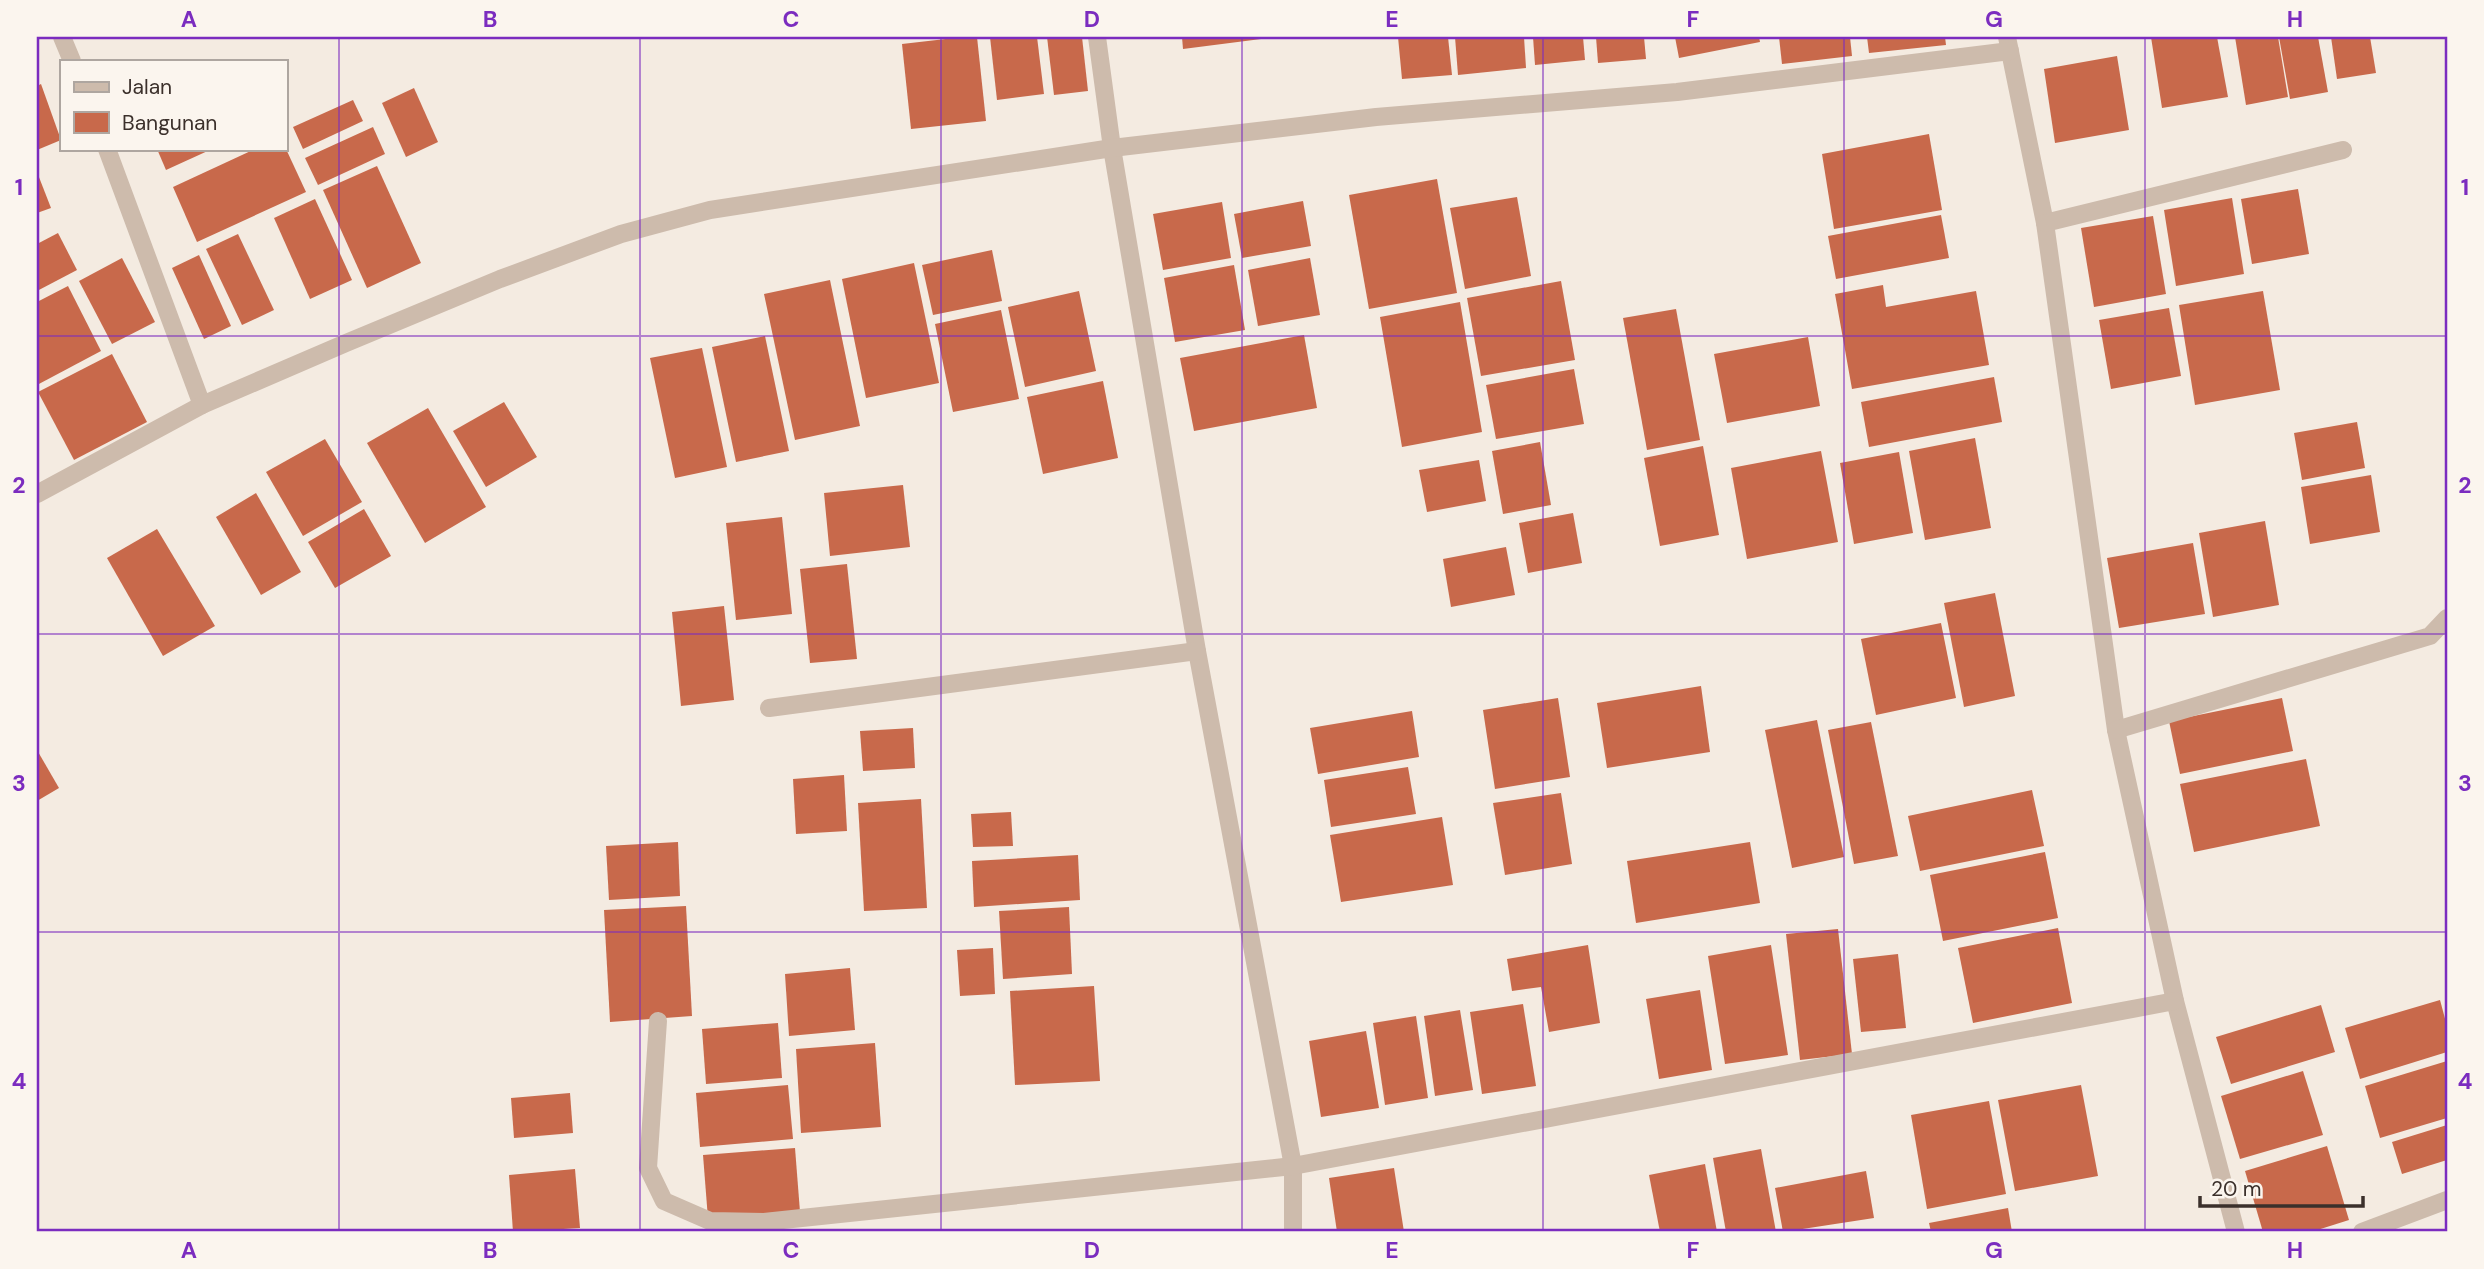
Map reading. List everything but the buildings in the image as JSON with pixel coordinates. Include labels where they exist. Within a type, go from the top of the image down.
[{"type":"street","points":[[62,37],[72,60]]},
{"type":"street","points":[[1097,37],[1112,148],[1197,651],[1293,1166],[1293,1232]]},
{"type":"street","points":[[37,494],[202,405],[500,279],[621,234],[710,210],[1112,148],[1376,117],[1677,92],[2008,44],[2045,223],[2116,730],[2175,1001],[2236,1232]]},
{"type":"street","points":[[107,150],[202,405]]},
{"type":"street","points":[[2045,223],[2343,150]]},
{"type":"street","points":[[2116,730],[2430,636],[2447,618]]},
{"type":"street","points":[[769,708],[1197,651]]},
{"type":"street","points":[[658,1021],[648,1168],[664,1201],[710,1221],[764,1222],[1293,1166],[2175,1001]]},
{"type":"street","points":[[2362,1232],[2447,1200]]}]
